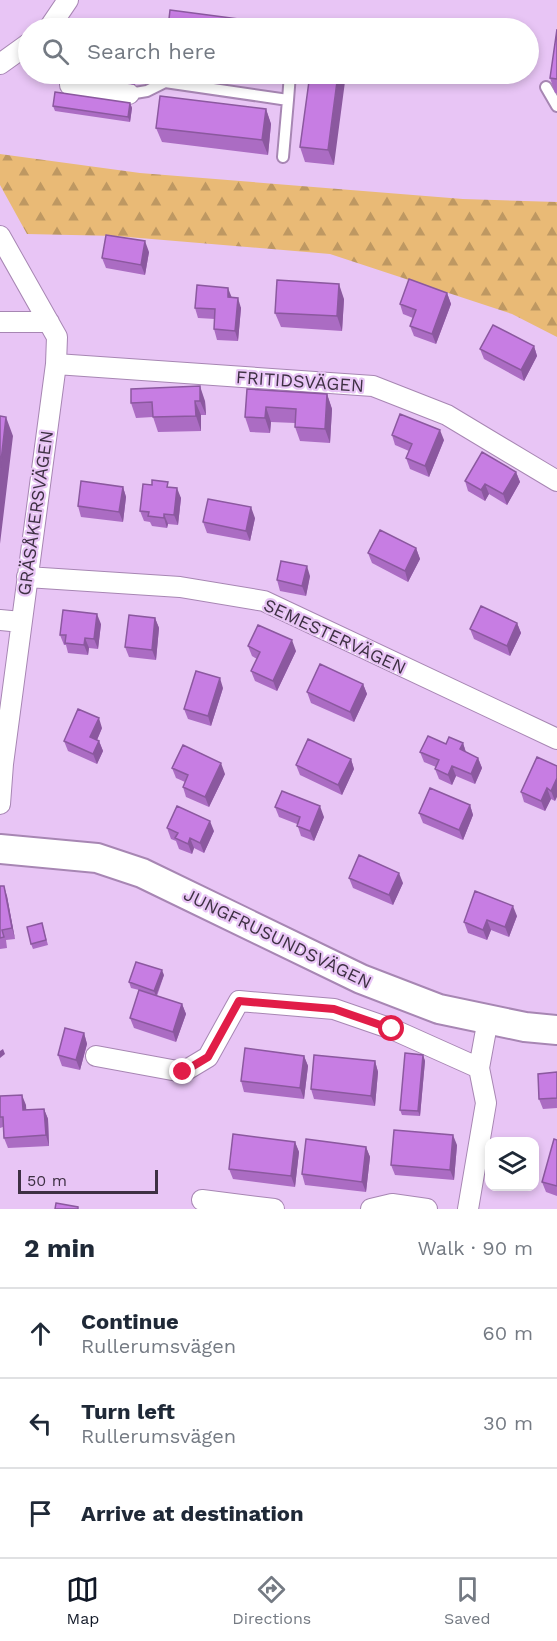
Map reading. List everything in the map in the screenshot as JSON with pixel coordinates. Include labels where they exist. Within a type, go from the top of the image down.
[{"type":"street","points":[[56,18],[68,0]]},
{"type":"street","points":[[0,64],[18,51]]},
{"type":"street","points":[[69,84],[129,94]]},
{"type":"street","name":"GRÄSÅKERSVÄGEN","points":[[0,236],[57,337],[56,364],[1,764],[0,804]]},
{"type":"street","points":[[0,322],[49,322]]},
{"type":"street","name":"FRITIDSVÄGEN","points":[[56,364],[374,386],[447,415],[557,481]]},
{"type":"street","name":"SEMESTERVÄGEN","points":[[27,577],[180,587],[264,602],[557,739]]},
{"type":"street","points":[[0,620],[21,622]]},
{"type":"street","name":"JUNGFRUSUNDSVÄGEN","points":[[0,849],[97,858],[142,873],[361,980],[439,1009],[525,1027],[557,1030]]},
{"type":"street","points":[[96,1056],[183,1072],[208,1057],[239,1001],[334,1009],[392,1029],[479,1068]]},
{"type":"street","points":[[468,1209],[486,1103],[479,1068],[488,1019]]},
{"type":"street","points":[[202,1200],[274,1209]]},
{"type":"street","points":[[371,1209],[392,1204],[427,1209]]},
{"type":"lane","points":[[129,94],[147,91],[161,84]]},
{"type":"lane","points":[[179,84],[288,100]]},
{"type":"lane","points":[[283,157],[289,84]]},
{"type":"lane","points":[[546,87],[557,106]]},
{"type":"green space","points":[[0,154],[140,173],[463,199],[557,202],[557,337],[512,314],[330,254],[116,236],[27,234],[0,185]]},
{"type":"building","points":[[170,10],[231,18],[169,18]]},
{"type":"building","points":[[557,29],[557,79],[550,78]]},
{"type":"building","points":[[309,84],[337,84],[328,150],[300,147]]},
{"type":"building","points":[[55,92],[130,103],[128,117],[53,106]]},
{"type":"building","points":[[160,96],[266,109],[262,140],[156,128]]},
{"type":"building","points":[[106,235],[145,241],[141,265],[102,258]]},
{"type":"building","points":[[409,279],[447,293],[432,334],[410,326],[416,310],[400,304]]},
{"type":"building","points":[[277,280],[339,284],[337,316],[275,313]]},
{"type":"building","points":[[197,285],[228,288],[228,297],[238,298],[235,331],[214,329],[215,309],[195,308]]},
{"type":"building","points":[[493,325],[534,346],[521,370],[480,349]]},
{"type":"building","points":[[200,386],[200,401],[195,401],[196,416],[153,417],[152,402],[131,403],[131,389]]},
{"type":"building","points":[[247,389],[327,394],[325,429],[295,427],[296,409],[266,407],[265,418],[245,417]]},
{"type":"building","points":[[400,414],[440,430],[425,466],[406,458],[412,444],[392,435]]},
{"type":"building","points":[[0,416],[6,417],[0,470]]},
{"type":"building","points":[[482,452],[516,472],[503,494],[485,484],[481,490],[465,481]]},
{"type":"building","points":[[152,480],[168,482],[167,487],[177,488],[174,515],[164,514],[164,518],[148,516],[149,512],[140,511],[143,484],[152,485]]},
{"type":"building","points":[[81,481],[123,487],[119,512],[78,506]]},
{"type":"building","points":[[208,499],[251,507],[246,531],[203,522]]},
{"type":"building","points":[[380,530],[416,548],[405,571],[368,553]]},
{"type":"building","points":[[281,561],[307,566],[302,586],[277,580]]},
{"type":"building","points":[[481,606],[517,623],[507,646],[470,629]]},
{"type":"building","points":[[63,610],[97,614],[94,639],[85,638],[84,645],[65,643],[66,635],[60,635]]},
{"type":"building","points":[[129,615],[155,618],[152,650],[125,647]]},
{"type":"building","points":[[258,625],[292,640],[273,681],[251,671],[260,652],[248,646]]},
{"type":"building","points":[[320,664],[363,684],[350,712],[307,692]]},
{"type":"building","points":[[196,671],[220,678],[208,716],[184,709]]},
{"type":"building","points":[[78,709],[99,718],[90,737],[99,741],[93,754],[64,741]]},
{"type":"building","points":[[428,736],[446,744],[449,737],[463,743],[460,749],[478,758],[471,774],[452,766],[448,775],[435,769],[439,760],[420,752]]},
{"type":"building","points":[[308,739],[351,759],[338,785],[296,765]]},
{"type":"building","points":[[183,745],[221,763],[205,797],[183,787],[188,775],[172,768]]},
{"type":"building","points":[[537,757],[557,766],[557,778],[551,791],[547,788],[541,801],[521,792]]},
{"type":"building","points":[[430,788],[470,805],[459,830],[419,813]]},
{"type":"building","points":[[282,791],[320,806],[310,831],[297,826],[300,817],[275,807]]},
{"type":"building","points":[[177,806],[210,821],[200,843],[190,838],[188,844],[175,838],[178,833],[167,828]]},
{"type":"building","points":[[359,855],[399,873],[389,895],[349,878]]},
{"type":"building","points":[[0,886],[4,886],[12,928],[2,930],[4,937],[0,938]]},
{"type":"building","points":[[475,891],[513,906],[505,927],[487,920],[483,930],[464,922]]},
{"type":"building","points":[[42,923],[46,940],[31,944],[27,927]]},
{"type":"building","points":[[136,962],[162,970],[154,991],[129,982]]},
{"type":"building","points":[[139,990],[182,1004],[173,1032],[130,1018]]},
{"type":"building","points":[[65,1028],[84,1033],[76,1060],[58,1055]]},
{"type":"building","points":[[245,1048],[304,1056],[300,1088],[241,1081]]},
{"type":"building","points":[[405,1053],[423,1055],[418,1111],[400,1110]]},
{"type":"building","points":[[314,1055],[375,1061],[371,1096],[311,1089]]},
{"type":"building","points":[[557,1072],[557,1098],[539,1099],[538,1074]]},
{"type":"building","points":[[22,1095],[23,1110],[44,1109],[46,1135],[4,1138],[3,1117],[0,1117],[0,1096]]},
{"type":"building","points":[[394,1130],[453,1135],[450,1170],[391,1165]]},
{"type":"building","points":[[233,1134],[295,1142],[291,1176],[229,1169]]},
{"type":"building","points":[[306,1139],[366,1147],[362,1182],[302,1174]]},
{"type":"building","points":[[554,1139],[557,1140],[557,1186],[542,1182]]},
{"type":"building","points":[[56,1203],[78,1207],[78,1209],[55,1209]]},
{"type":"route","points":[[183,1072],[208,1057],[239,1001],[334,1009],[392,1029]]}]
